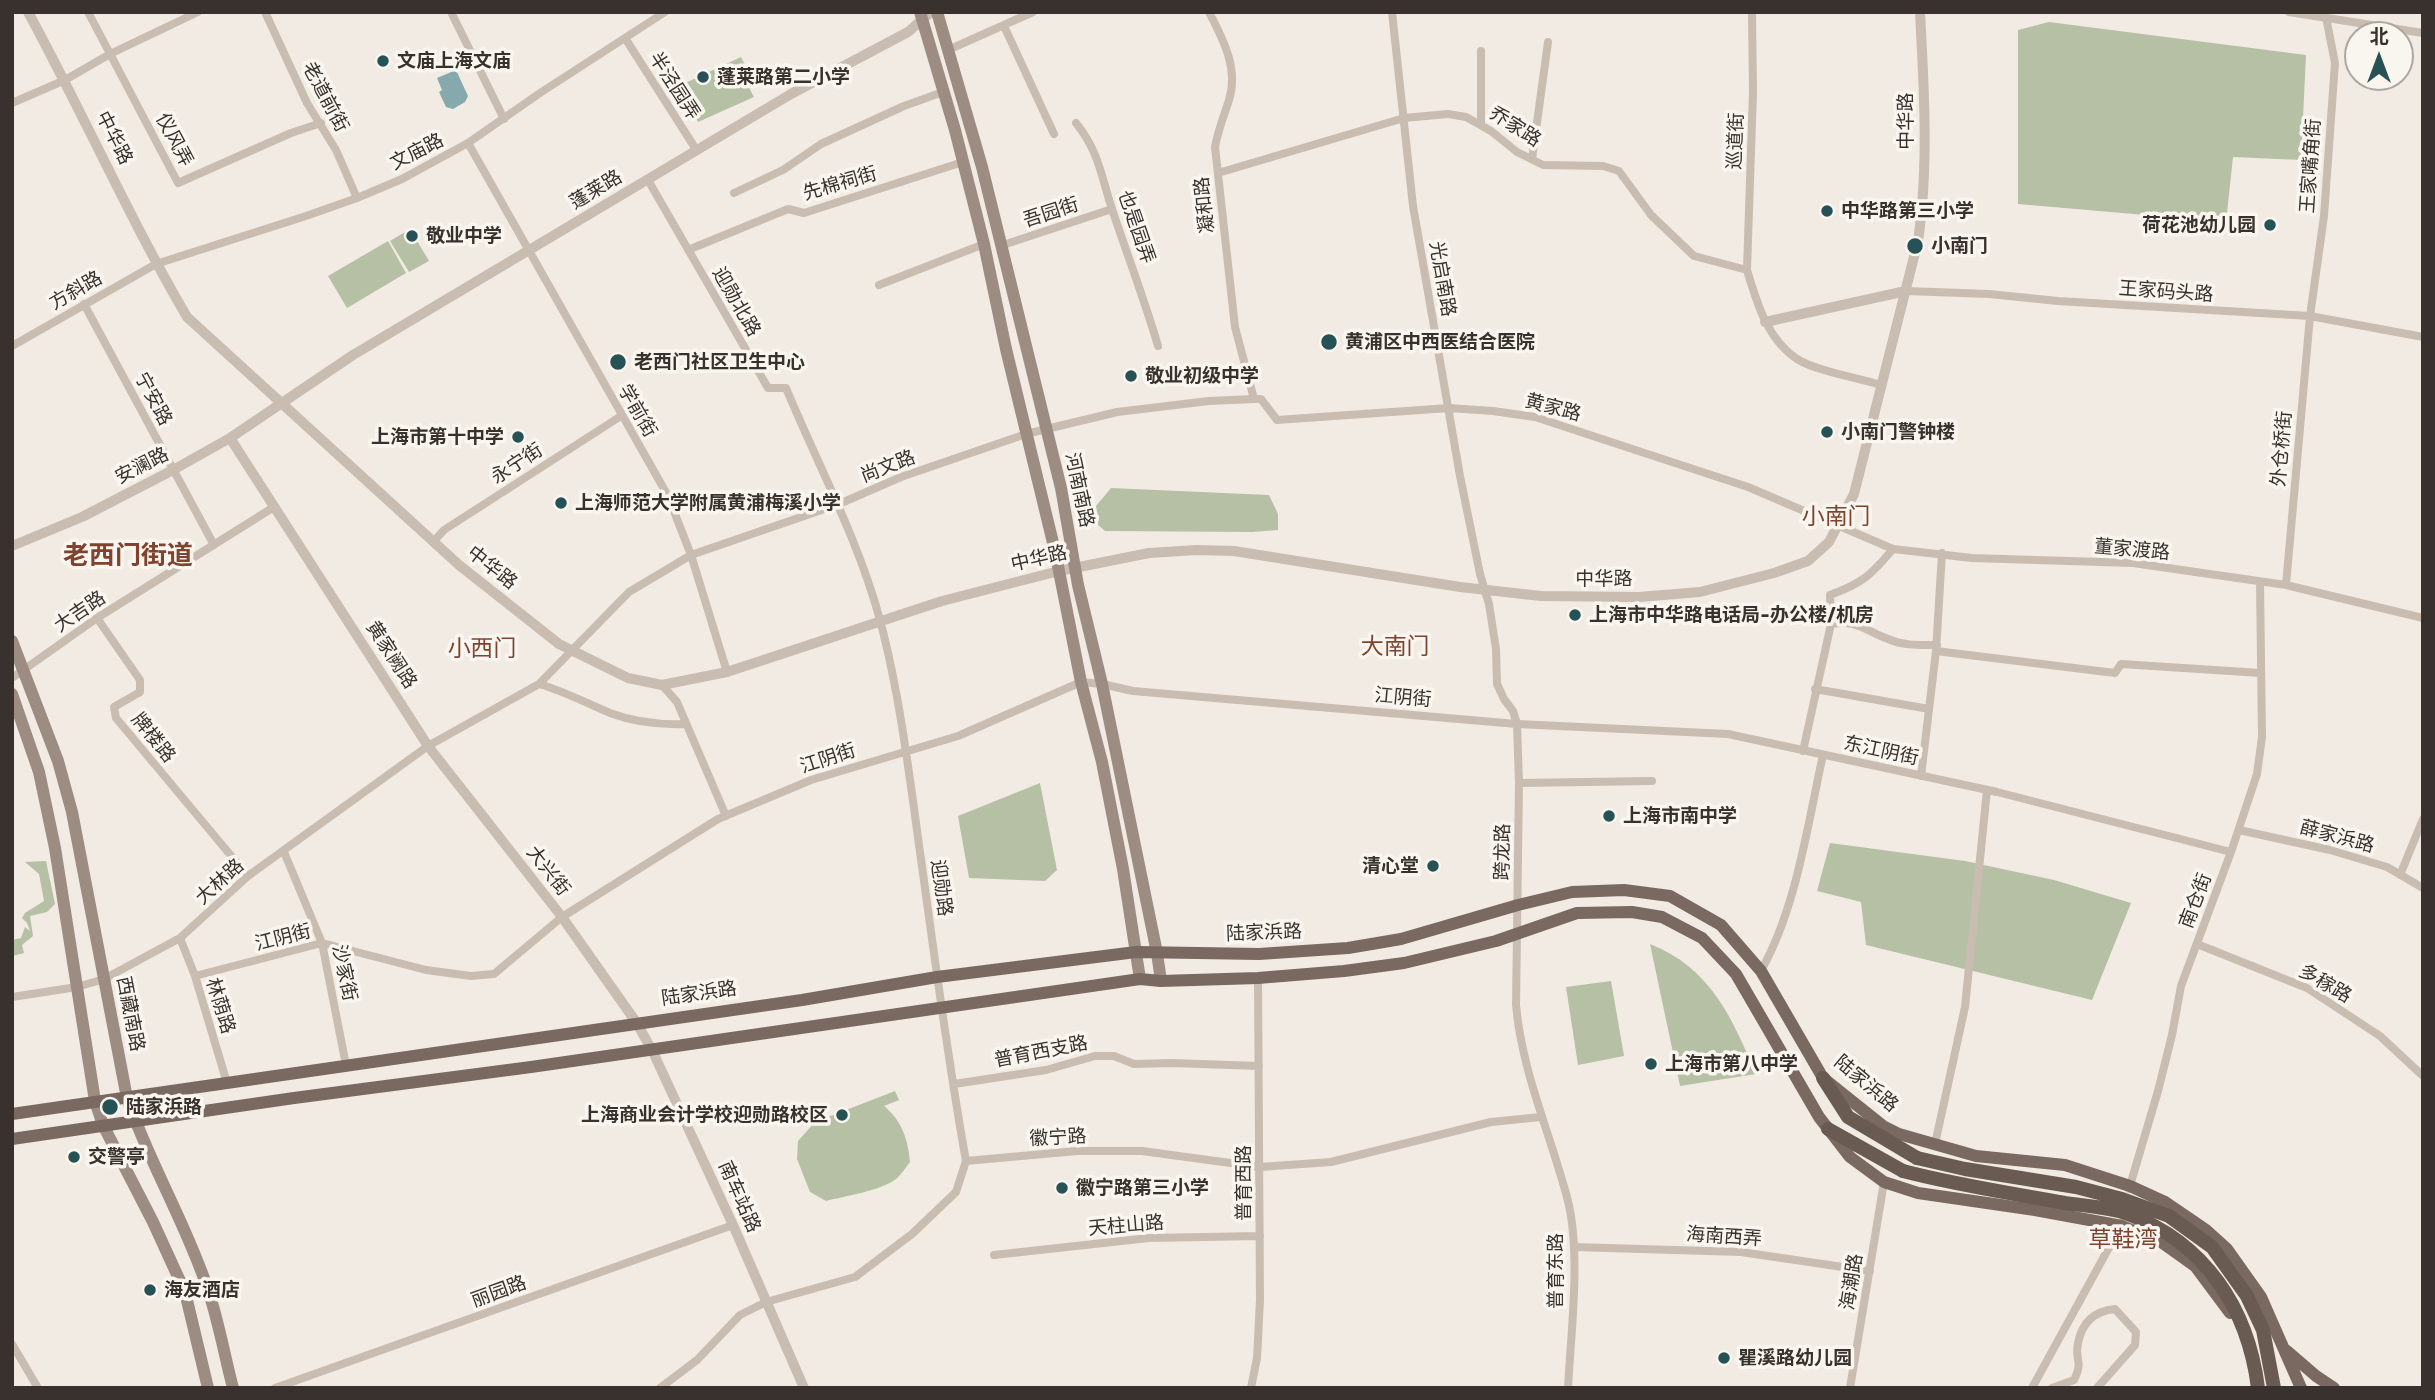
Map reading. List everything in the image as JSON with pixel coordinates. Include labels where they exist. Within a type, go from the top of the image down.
[{"type":"highway","points":[[1823,1078],[1848,1117],[1917,1158],[1965,1169],[2076,1187],[2122,1199],[2169,1216],[2212,1247],[2247,1296],[2263,1329],[2274,1388]]},
{"type":"highway","points":[[1828,1129],[1903,1171],[1951,1184],[2127,1214],[2176,1237],[2212,1271],[2236,1310],[2253,1354],[2261,1388]]},
{"type":"main road","name":"河南南路","points":[[928,14],[948,50],[976,145],[1061,488],[1075,568],[1161,981]]},
{"type":"main road","name":"河南南路","points":[[928,14],[943,92],[984,244],[1059,571],[1081,682],[1102,762],[1123,869],[1140,979]]},
{"type":"main road","name":"西藏南路","points":[[12,641],[58,761],[72,812],[127,1098],[207,1286],[233,1388]]},
{"type":"main road","points":[[12,694],[41,784],[59,866],[95,1101],[103,1125],[153,1222],[185,1292],[208,1388]]},
{"type":"main road","name":"陆家浜路","points":[[12,1114],[810,999],[937,978],[1136,952],[1259,954],[1348,948],[1401,939],[1572,892],[1624,890],[1670,896],[1721,925],[1761,971],[1823,1078],[1883,1126],[1899,1134],[1976,1156],[2065,1165],[2130,1186],[2165,1202],[2206,1230],[2227,1249],[2261,1297],[2301,1388]]},
{"type":"main road","points":[[12,1139],[1140,979],[1161,981],[1258,978],[1404,963],[1516,935],[1577,913],[1632,912],[1662,917],[1702,938],[1736,974],[1828,1129],[1850,1157],[1884,1182],[1918,1193],[2122,1226],[2160,1241],[2195,1266],[2228,1308],[2261,1388]]},
{"type":"main road","points":[[2285,1349],[2334,1388]]},
{"type":"street","name":"中华路","points":[[28,12],[65,80],[156,264],[187,317],[459,565],[572,652],[628,678],[662,685],[727,672],[943,601],[1059,571],[1149,554],[1197,550],[1234,551],[1541,596],[1639,597],[1700,592],[1774,573],[1808,561],[1829,542],[1854,494],[1906,291],[1922,211],[1924,85],[1920,12]]},
{"type":"street","name":"仪风弄","points":[[88,12],[178,183],[291,133],[321,123]]},
{"type":"street","points":[[12,103],[65,80],[110,54],[198,12]]},
{"type":"street","name":"老道前街","points":[[265,12],[307,103],[321,123],[358,198]]},
{"type":"street","points":[[451,12],[504,119]]},
{"type":"street","name":"文庙路","points":[[156,264],[358,198],[402,179],[468,144],[665,12]]},
{"type":"street","points":[[948,50],[1032,12]]},
{"type":"street","name":"凝和路","points":[[1209,12],[1232,64],[1230,99],[1219,125],[1215,147],[1233,315],[1240,352],[1254,399]]},
{"type":"street","name":"光启南路","points":[[1392,12],[1413,206],[1484,589]]},
{"type":"street","name":"巡道街","points":[[1746,270],[1754,92],[1752,12]]},
{"type":"street","points":[[2289,12],[2423,33]]},
{"type":"street","name":"蓬莱路","points":[[281,403],[353,355],[792,94],[908,32],[928,14]]},
{"type":"street","name":"王家嘴角街","points":[[2310,316],[2323,216],[2334,63],[2326,16]]},
{"type":"street","points":[[1004,26],[1054,134]]},
{"type":"street","name":"半泾园弄","points":[[625,38],[697,151]]},
{"type":"street","points":[[1532,159],[1548,42]]},
{"type":"street","points":[[1481,51],[1481,125]]},
{"type":"street","points":[[733,193],[783,170],[821,144],[904,106],[943,92]]},
{"type":"street","name":"乔家路","points":[[1218,173],[1404,118],[1448,114],[1466,117],[1517,152],[1543,165],[1603,166],[1619,171],[1651,215],[1694,256],[1746,270]]},
{"type":"street","name":"也是园弄","points":[[1076,122],[1097,155],[1112,209],[1142,291],[1158,346]]},
{"type":"street","name":"学前街","points":[[468,144],[668,495],[691,555],[727,672]]},
{"type":"street","name":"先棉祠街","points":[[688,250],[788,209],[804,213],[963,162]]},
{"type":"street","name":"迎勋北路","points":[[648,180],[768,388],[786,388],[816,460],[839,504],[880,621]]},
{"type":"street","name":"吾园街","points":[[1000,246],[1112,209]]},
{"type":"street","points":[[879,285],[984,244]]},
{"type":"street","name":"方斜路","points":[[12,346],[156,264]]},
{"type":"street","points":[[1746,270],[1765,322],[1774,337],[1797,359],[1881,385]]},
{"type":"street","points":[[1765,322],[1906,291]]},
{"type":"street","name":"王家码头路","points":[[1906,291],[1989,294],[2058,301],[2310,316],[2423,338]]},
{"type":"street","name":"宁安路","points":[[85,304],[214,545]]},
{"type":"street","name":"外仓桥街","points":[[2286,585],[2310,316]]},
{"type":"street","name":"黄家路","points":[[1254,399],[1261,399],[1277,420],[1449,408],[1535,417],[1748,488],[1839,524]]},
{"type":"street","name":"尚文路","points":[[572,652],[629,592],[691,555],[839,504],[901,477],[1026,434],[1117,412],[1209,401],[1254,399]]},
{"type":"street","name":"安澜路","points":[[12,546],[82,517],[173,470],[230,438],[281,403]]},
{"type":"street","name":"永宁街","points":[[433,542],[444,530],[621,416]]},
{"type":"street","name":"黄家阙路","points":[[230,438],[428,746]]},
{"type":"street","name":"大吉路","points":[[12,678],[97,618],[275,507]]},
{"type":"street","name":"董家渡路","points":[[1839,524],[1893,549],[1972,558],[2133,563],[2286,585],[2423,618]]},
{"type":"street","points":[[1803,751],[1831,624],[1830,595],[1853,587],[1871,575],[1893,549]]},
{"type":"street","points":[[1921,776],[1936,648],[1942,553]]},
{"type":"street","name":"南仓街","points":[[2033,1387],[2122,1226],[2130,1186],[2172,1035],[2180,986],[2239,830],[2257,774],[2262,737],[2259,582]]},
{"type":"street","name":"跨龙路","points":[[1484,589],[1496,649],[1497,684],[1513,711],[1517,724],[1519,783],[1516,1004],[1520,1040],[1541,1117]]},
{"type":"street","name":"牌楼路","points":[[97,618],[141,680],[141,692],[114,707],[116,718],[248,876]]},
{"type":"street","name":"迎勋路","points":[[880,621],[906,752],[941,1008],[966,1161]]},
{"type":"street","points":[[1831,624],[1847,621],[1888,640],[1908,645],[2115,673],[2121,663],[2261,673]]},
{"type":"street","points":[[428,746],[539,684],[572,652]]},
{"type":"street","name":"江阴街","points":[[195,976],[322,943],[426,971],[471,976],[494,974],[562,917],[726,816],[811,780],[984,726],[1081,682],[1133,691],[1517,724]]},
{"type":"street","points":[[539,684],[563,691],[613,714],[666,725],[686,724]]},
{"type":"street","points":[[662,685],[677,702],[726,816]]},
{"type":"street","points":[[1815,689],[1929,709]]},
{"type":"street","name":"东江阴街","points":[[1517,724],[1728,734],[1987,790],[2231,852]]},
{"type":"street","name":"大林路","points":[[12,997],[77,987],[104,979],[180,938],[248,876],[428,746]]},
{"type":"street","name":"大兴街","points":[[428,746],[562,917],[636,1022]]},
{"type":"street","points":[[1761,971],[1776,945],[1790,901],[1823,755]]},
{"type":"street","points":[[1519,783],[1652,781]]},
{"type":"street","points":[[1935,1144],[1965,1007],[1987,790]]},
{"type":"street","points":[[2400,875],[2423,819]]},
{"type":"street","name":"薛家浜路","points":[[2239,830],[2330,850],[2387,867],[2423,888]]},
{"type":"street","name":"沙家街","points":[[284,852],[322,943],[346,1065]]},
{"type":"street","name":"林荫路","points":[[180,938],[195,976],[228,1083]]},
{"type":"street","name":"多稼路","points":[[2197,944],[2306,988],[2380,1036],[2423,1076]]},
{"type":"street","name":"普育西路","points":[[1251,1388],[1258,1340],[1260,1236],[1258,978]]},
{"type":"street","name":"南车站路","points":[[636,1022],[652,1050],[733,1225],[804,1388]]},
{"type":"street","name":"普育西支路","points":[[954,1084],[1046,1070],[1096,1056],[1114,1056],[1134,1064],[1259,1066]]},
{"type":"street","name":"徽宁路","points":[[966,1161],[1077,1152],[1142,1152],[1260,1167],[1331,1162],[1491,1122],[1541,1117]]},
{"type":"street","name":"普育东路","points":[[1541,1117],[1568,1202],[1574,1247],[1568,1388]]},
{"type":"street","points":[[660,1388],[697,1360],[740,1315],[766,1303],[855,1278],[912,1234],[956,1192],[966,1161]]},
{"type":"street","name":"海潮路","points":[[1850,1388],[1884,1182]]},
{"type":"street","name":"丽园路","points":[[275,1388],[733,1225]]},
{"type":"street","name":"天柱山路","points":[[994,1255],[1149,1238],[1260,1236]]},
{"type":"street","name":"海南西弄","points":[[1574,1247],[1741,1252],[1870,1271]]},
{"type":"street","points":[[2033,1387],[2049,1388],[2074,1380],[2080,1367],[2078,1343],[2090,1317],[2103,1310],[2115,1309],[2136,1332],[2135,1345],[2097,1388]]},
{"type":"street","points":[[12,1344],[38,1388]]},
{"type":"green space","points":[[2049,22],[2306,55],[2301,160],[2233,157],[2226,222],[2018,204],[2018,30]]},
{"type":"green space","points":[[741,57],[750,75],[744,78],[754,97],[698,122],[681,85]]},
{"type":"green space","points":[[410,229],[429,261],[409,272],[390,241]]},
{"type":"green space","points":[[388,241],[406,273],[347,308],[328,276]]},
{"type":"green space","points":[[1111,488],[1269,495],[1278,514],[1278,530],[1105,531],[1097,524],[1096,506]]},
{"type":"green space","points":[[1040,783],[1057,870],[1045,881],[969,878],[958,816]]},
{"type":"green space","points":[[1830,843],[1965,861],[2054,880],[2131,903],[2092,1000],[1866,945],[1861,902],[1817,891]]},
{"type":"green space","points":[[46,861],[55,904],[47,912],[30,916],[33,936],[22,945],[24,953],[12,956],[12,940],[21,938],[25,927],[30,931],[22,918],[25,913],[44,901],[39,874],[25,862]]},
{"type":"green space","points":[[1650,944],[1671,954],[1704,981],[1728,1015],[1756,1074],[1680,1086]]},
{"type":"green space","points":[[1611,981],[1624,1056],[1578,1065],[1566,987]]},
{"type":"green space","points":[[895,1091],[899,1100],[884,1106],[900,1124],[908,1146],[910,1162],[902,1173],[881,1187],[826,1201],[810,1192],[797,1159],[798,1141],[815,1122]]},
{"type":"water","points":[[456,70],[468,96],[465,102],[453,109],[446,107],[439,92],[442,90],[437,78]]},
{"type":"place","name":"文庙上海文庙","points":[[383,61]]},
{"type":"place","name":"蓬莱路第二小学","points":[[703,77]]},
{"type":"place","name":"中华路第三小学","points":[[1827,211]]},
{"type":"place","name":"荷花池幼儿园","points":[[2270,225]]},
{"type":"place","name":"敬业中学","points":[[412,236]]},
{"type":"place","name":"小南门","points":[[1915,246]]},
{"type":"place","name":"黄浦区中西医结合医院","points":[[1329,342]]},
{"type":"place","name":"老西门社区卫生中心","points":[[618,362]]},
{"type":"place","name":"敬业初级中学","points":[[1131,376]]},
{"type":"place","name":"小南门警钟楼","points":[[1827,432]]},
{"type":"place","name":"上海市第十中学","points":[[518,437]]},
{"type":"place","name":"上海师范大学附属黄浦梅溪小学","points":[[561,503]]},
{"type":"place","name":"上海市中华路电话局-办公楼/机房","points":[[1575,615]]},
{"type":"place","name":"上海市南中学","points":[[1609,816]]},
{"type":"place","name":"清心堂","points":[[1433,866]]},
{"type":"place","name":"上海市第八中学","points":[[1651,1064]]},
{"type":"place","name":"陆家浜路","points":[[110,1107]]},
{"type":"place","name":"上海商业会计学校迎勋路校区","points":[[842,1115]]},
{"type":"place","name":"交警亭","points":[[74,1157]]},
{"type":"place","name":"徽宁路第三小学","points":[[1062,1188]]},
{"type":"place","name":"海友酒店","points":[[150,1290]]},
{"type":"place","name":"瞿溪路幼儿园","points":[[1724,1358]]},
{"type":"district","name":"小南门","points":[[1836,517]]},
{"type":"district","name":"老西门街道","points":[[128,556]]},
{"type":"district","name":"大南门","points":[[1395,647]]},
{"type":"district","name":"小西门","points":[[482,649]]},
{"type":"district","name":"草鞋湾","points":[[2123,1240]]}]
